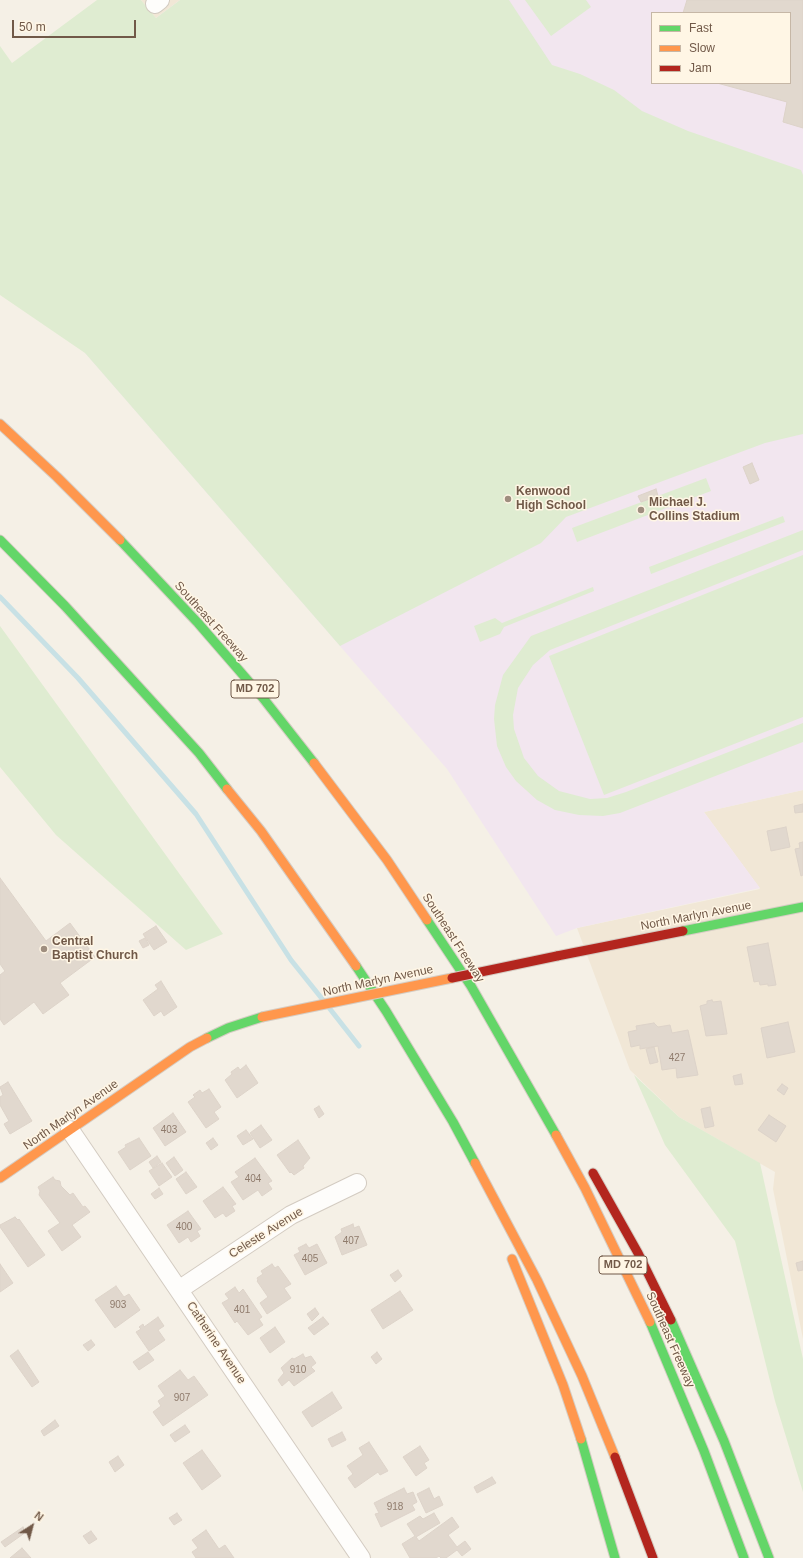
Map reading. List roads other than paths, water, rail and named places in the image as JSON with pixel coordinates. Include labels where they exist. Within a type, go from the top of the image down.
[{"type":"main road","name":"Southeast Freeway","points":[[0,424],[57,477],[125,545],[198,623],[263,698],[326,778],[387,860],[471,986],[522,1073],[585,1188],[622,1263],[657,1338],[704,1450],[744,1558]]},
{"type":"main road","points":[[0,540],[65,606],[199,753],[261,831],[307,894],[386,1010],[453,1122],[537,1280],[582,1376],[628,1488],[653,1558]]},
{"type":"main road","name":"North Marlyn Avenue","points":[[0,1178],[190,1047],[228,1028],[262,1017],[803,907]]},
{"type":"main road","points":[[471,986],[552,1109]]},
{"type":"main road","points":[[386,1010],[449,1124],[497,1224]]},
{"type":"main road","points":[[589,1168],[638,1253],[675,1328],[724,1441],[769,1558]]},
{"type":"main road","points":[[509,1254],[563,1386],[587,1458],[615,1558]]},
{"type":"street","name":"Catherine Avenue","points":[[70,1130],[180,1289],[361,1558]]},
{"type":"street","name":"Celeste Avenue","points":[[180,1289],[291,1215],[357,1183]]},
{"type":"waterway","points":[[0,597],[78,678],[196,814],[291,960],[323,1000]]},
{"type":"waterway","points":[[330,1009],[359,1046]]},
{"type":"place","name":"Kenwood High School","points":[[508,499]]},
{"type":"place","name":"Michael J. Collins Stadium","points":[[641,510]]},
{"type":"place","name":"Central Baptist Church","points":[[44,949]]}]
